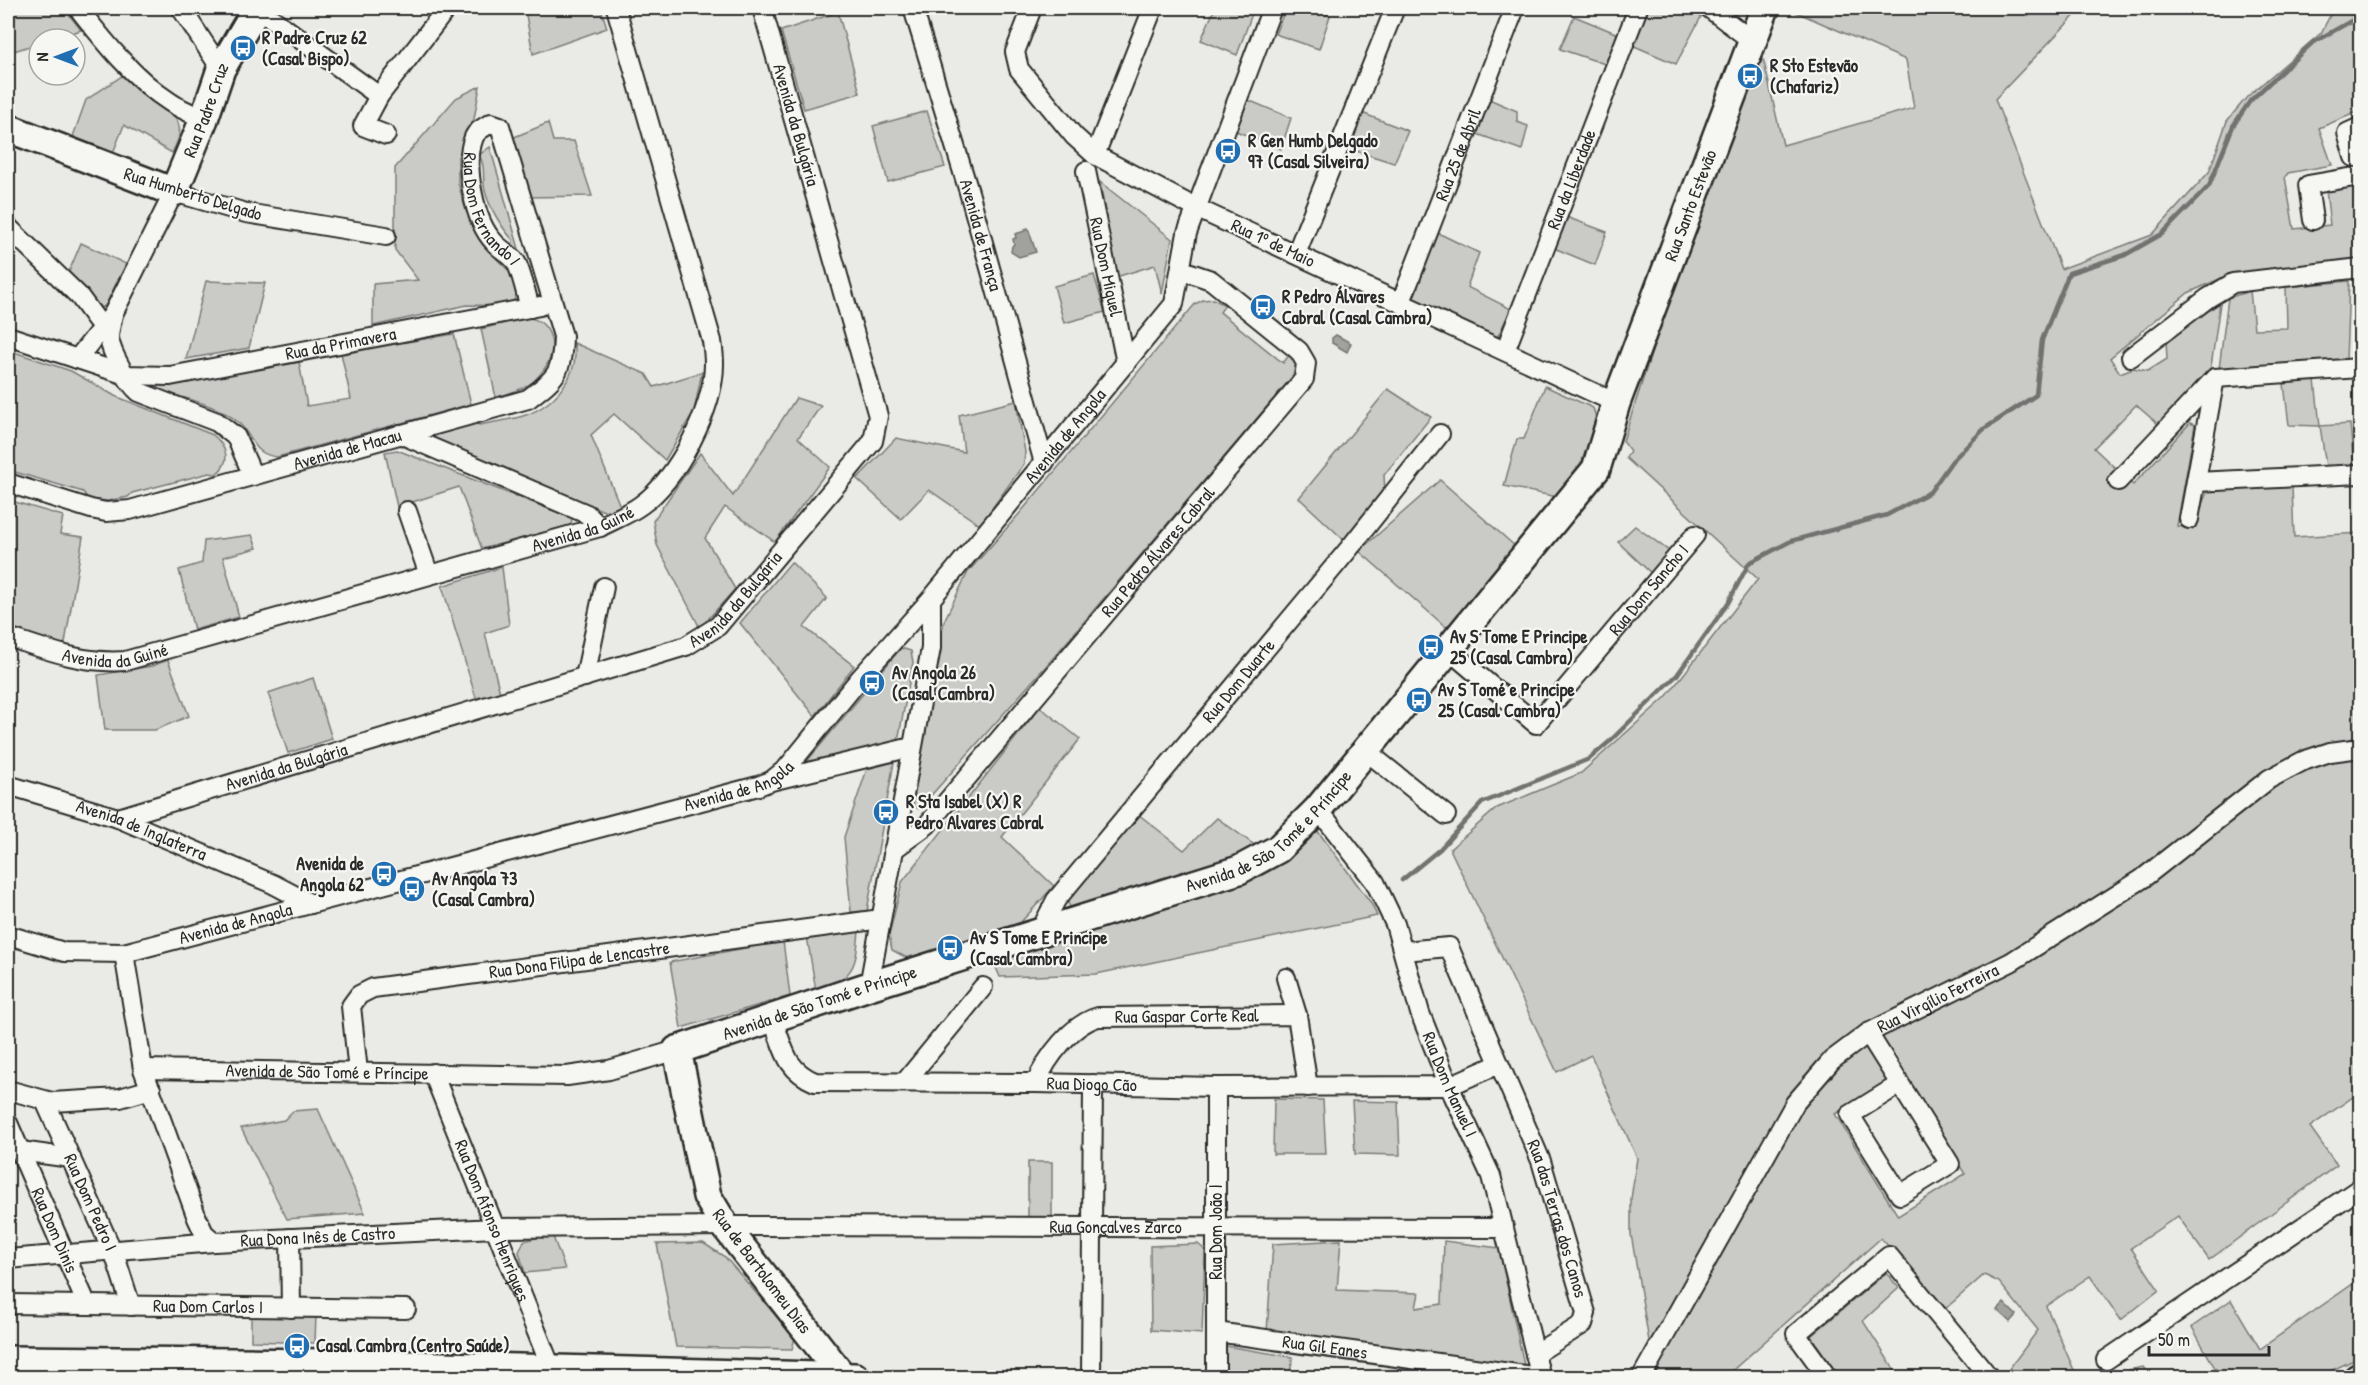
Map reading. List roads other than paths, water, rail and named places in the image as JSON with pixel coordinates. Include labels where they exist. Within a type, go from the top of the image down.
[{"type":"street","points":[[78,8],[131,69],[169,102],[204,119]]},
{"type":"street","points":[[181,8],[221,69]]},
{"type":"street","points":[[257,8],[379,96]]},
{"type":"street","name":"Rua Padre Cruz","points":[[107,320],[174,192],[204,119],[221,69],[257,8]]},
{"type":"street","points":[[386,135],[363,126],[379,96],[447,8]]},
{"type":"street","name":"Avenida da Guiné","points":[[8,637],[78,660],[101,663],[125,661],[600,527],[642,504],[672,474],[694,436],[711,389],[714,365],[712,341],[616,8]]},
{"type":"street","name":"Avenida da Bulgária","points":[[118,818],[686,646],[718,626],[873,441],[878,416],[762,8]]},
{"type":"street","name":"Avenida de França","points":[[913,8],[969,192],[1044,463]]},
{"type":"street","name":"Rua 1º de Maio","points":[[1032,8],[1015,52],[1019,69],[1074,136],[1091,163],[1196,208],[1616,403]]},
{"type":"street","points":[[1091,163],[1153,8]]},
{"type":"street","name":"Avenida de Angola","points":[[8,935],[64,952],[124,953],[771,781],[787,768],[861,677],[931,599],[1174,304],[1187,233],[1272,8]]},
{"type":"street","points":[[1296,254],[1395,8]]},
{"type":"street","name":"Rua 25 de Abril","points":[[1401,302],[1515,8]]},
{"type":"street","name":"Rua da Liberdade","points":[[1505,351],[1638,8]]},
{"type":"street","points":[[1709,8],[1751,40]]},
{"type":"street","name":"Rua Santo Estevão","points":[[1616,403],[1751,40],[1765,8]]},
{"type":"street","name":"Rua Dom Fernando I","points":[[500,126],[491,123],[474,137],[470,166],[471,190],[482,223],[493,242],[516,262],[530,308]]},
{"type":"street","name":"Avenida de Macau","points":[[8,483],[106,512],[130,510],[528,399],[552,381],[562,361],[563,336],[500,126]]},
{"type":"street","points":[[2354,157],[2347,133],[2361,127]]},
{"type":"street","name":"Rua Humberto Delgado","points":[[8,128],[174,192],[246,213],[386,236]]},
{"type":"street","name":"Rua Dom Miguel","points":[[1091,163],[1126,363]]},
{"type":"street","points":[[2313,220],[2308,185],[2361,176]]},
{"type":"street","points":[[8,227],[107,320],[113,350],[129,384],[139,392],[217,422],[236,437],[253,476]]},
{"type":"street","points":[[516,262],[538,250]]},
{"type":"street","points":[[2131,357],[2208,298],[2233,283],[2361,268]]},
{"type":"street","name":"Rua Pedro Álvares Cabral","points":[[893,850],[927,825],[1304,379],[1306,363],[1299,351],[1211,280],[1182,270]]},
{"type":"street","name":"Rua da Primavera","points":[[126,375],[170,376],[554,302]]},
{"type":"street","points":[[77,359],[107,320]]},
{"type":"street","points":[[8,336],[126,375]]},
{"type":"street","points":[[2118,482],[2215,378],[2361,369]]},
{"type":"street","points":[[2189,519],[2215,378]]},
{"type":"street","name":"Avenida de São Tomé e Príncipe","points":[[143,1069],[567,1076],[609,1070],[677,1050],[1040,931],[1239,870],[1278,849],[1318,809],[1450,651],[1596,469],[1616,403]]},
{"type":"street","points":[[400,434],[587,514],[600,527]]},
{"type":"street","name":"Rua Dom Duarte","points":[[1040,931],[1056,900],[1348,550],[1440,434]]},
{"type":"street","points":[[2196,482],[2361,474]]},
{"type":"street","points":[[406,511],[429,575]]},
{"type":"street","name":"Rua Dom Sancho I","points":[[1450,651],[1536,724],[1695,536]]},
{"type":"street","points":[[585,677],[604,586]]},
{"type":"street","points":[[868,986],[931,648],[931,599]]},
{"type":"street","points":[[771,781],[912,747]]},
{"type":"street","name":"Rua Virgílio Ferreira","points":[[1641,1377],[1795,1103],[1833,1060],[1868,1033],[2011,962],[2142,879],[2269,779],[2312,758],[2330,752],[2361,748]]},
{"type":"street","points":[[1366,751],[1446,815]]},
{"type":"street","name":"Avenida de Inglaterra","points":[[8,784],[118,818],[273,884],[311,904]]},
{"type":"street","name":"Rua Dom Manuel I","points":[[1318,809],[1375,882],[1395,924],[1420,1012],[1449,1086],[1491,1176],[1541,1377]]},
{"type":"street","points":[[261,917],[273,904],[273,884]]},
{"type":"street","name":"Rua Dona Filipa de Lencastre","points":[[358,1072],[351,1006],[359,995],[373,988],[881,919]]},
{"type":"street","name":"Rua das Terras dos Canos","points":[[1402,951],[1449,947],[1541,1161],[1586,1313],[1583,1324],[1535,1354]]},
{"type":"street","name":"Rua Dona Inês de Castro","points":[[124,953],[143,1069],[197,1218],[204,1233],[214,1242],[495,1228],[725,1226]]},
{"type":"street","points":[[1286,978],[1297,1015],[1308,1087]]},
{"type":"street","points":[[905,1082],[983,987]]},
{"type":"street","name":"Rua Gaspar Corte Real","points":[[1036,1083],[1042,1068],[1075,1028],[1087,1020],[1098,1017],[1297,1015]]},
{"type":"street","name":"Rua Diogo Cão","points":[[772,1018],[790,1065],[799,1075],[815,1082],[1216,1087],[1449,1086]]},
{"type":"street","points":[[1868,1033],[1900,1084],[1950,1164],[1900,1195],[1850,1115],[1900,1084]]},
{"type":"street","name":"Rua de Bartolomeu Dias","points":[[677,1050],[706,1196],[725,1226],[843,1377]]},
{"type":"street","points":[[1449,1086],[1499,1064]]},
{"type":"street","name":"Rua Dom Afonso Henriques","points":[[433,1073],[552,1370]]},
{"type":"street","points":[[1091,1377],[1093,1084]]},
{"type":"street","name":"Rua Dom João I","points":[[1216,1087],[1216,1377]]},
{"type":"street","points":[[8,1090],[52,1102],[120,1098],[151,1089]]},
{"type":"street","name":"Rua Dom Pedro I","points":[[45,1101],[123,1275],[130,1306]]},
{"type":"street","points":[[12,1136],[71,1158]]},
{"type":"street","name":"Rua Dom Dinis","points":[[12,1136],[87,1305]]},
{"type":"street","points":[[2106,1360],[2361,1188]]},
{"type":"street","name":"Rua Gonçalves Zarco","points":[[725,1226],[1504,1228]]},
{"type":"street","points":[[290,1238],[291,1308]]},
{"type":"street","points":[[8,1259],[214,1242]]},
{"type":"street","points":[[1828,1377],[1796,1334],[1889,1256],[1990,1377]]},
{"type":"street","name":"Rua Dom Carlos I","points":[[8,1304],[406,1310]]},
{"type":"street","name":"Rua Gil Eanes","points":[[1216,1332],[1541,1377]]},
{"type":"street","points":[[8,1360],[38,1369],[523,1373],[552,1370],[635,1375],[861,1377]]},
{"type":"waterway","points":[[1402,880],[1440,849],[1482,803],[1589,759],[1609,742],[1677,675],[1728,603],[1749,563],[1791,541],[1887,515],[1930,492],[1952,461],[1984,429],[2036,395],[2042,340],[2069,273],[2125,255],[2162,234],[2209,186],[2233,126],[2250,101],[2312,43],[2360,16]]},
{"type":"place","name":"R Padre Cruz 62 (Casal Bispo)","points":[[243,48]]},
{"type":"place","name":"R Sto Estevão (Chafariz)","points":[[1750,76]]},
{"type":"place","name":"R Gen Humb Delgado 97 (Casal Silveira)","points":[[1228,151]]},
{"type":"place","name":"R Pedro Álvares Cabral (Casal Cambra)","points":[[1263,307]]},
{"type":"place","name":"Av S Tome E Principe 25 (Casal Cambra)","points":[[1431,647]]},
{"type":"place","name":"Av Angola 26 (Casal Cambra)","points":[[872,683]]},
{"type":"place","name":"Av S Tomé e Principe 25 (Casal Cambra)","points":[[1419,700]]},
{"type":"place","name":"R Sta Isabel (X) R Pedro Alvares Cabral","points":[[886,812]]},
{"type":"place","name":"Avenida de Angola 62","points":[[384,874]]},
{"type":"place","name":"Av Angola 73 (Casal Cambra)","points":[[412,889]]},
{"type":"place","name":"Av S Tome E Principe (Casal Cambra)","points":[[950,948]]},
{"type":"place","name":"Casal Cambra (Centro Saúde)","points":[[297,1346]]}]
